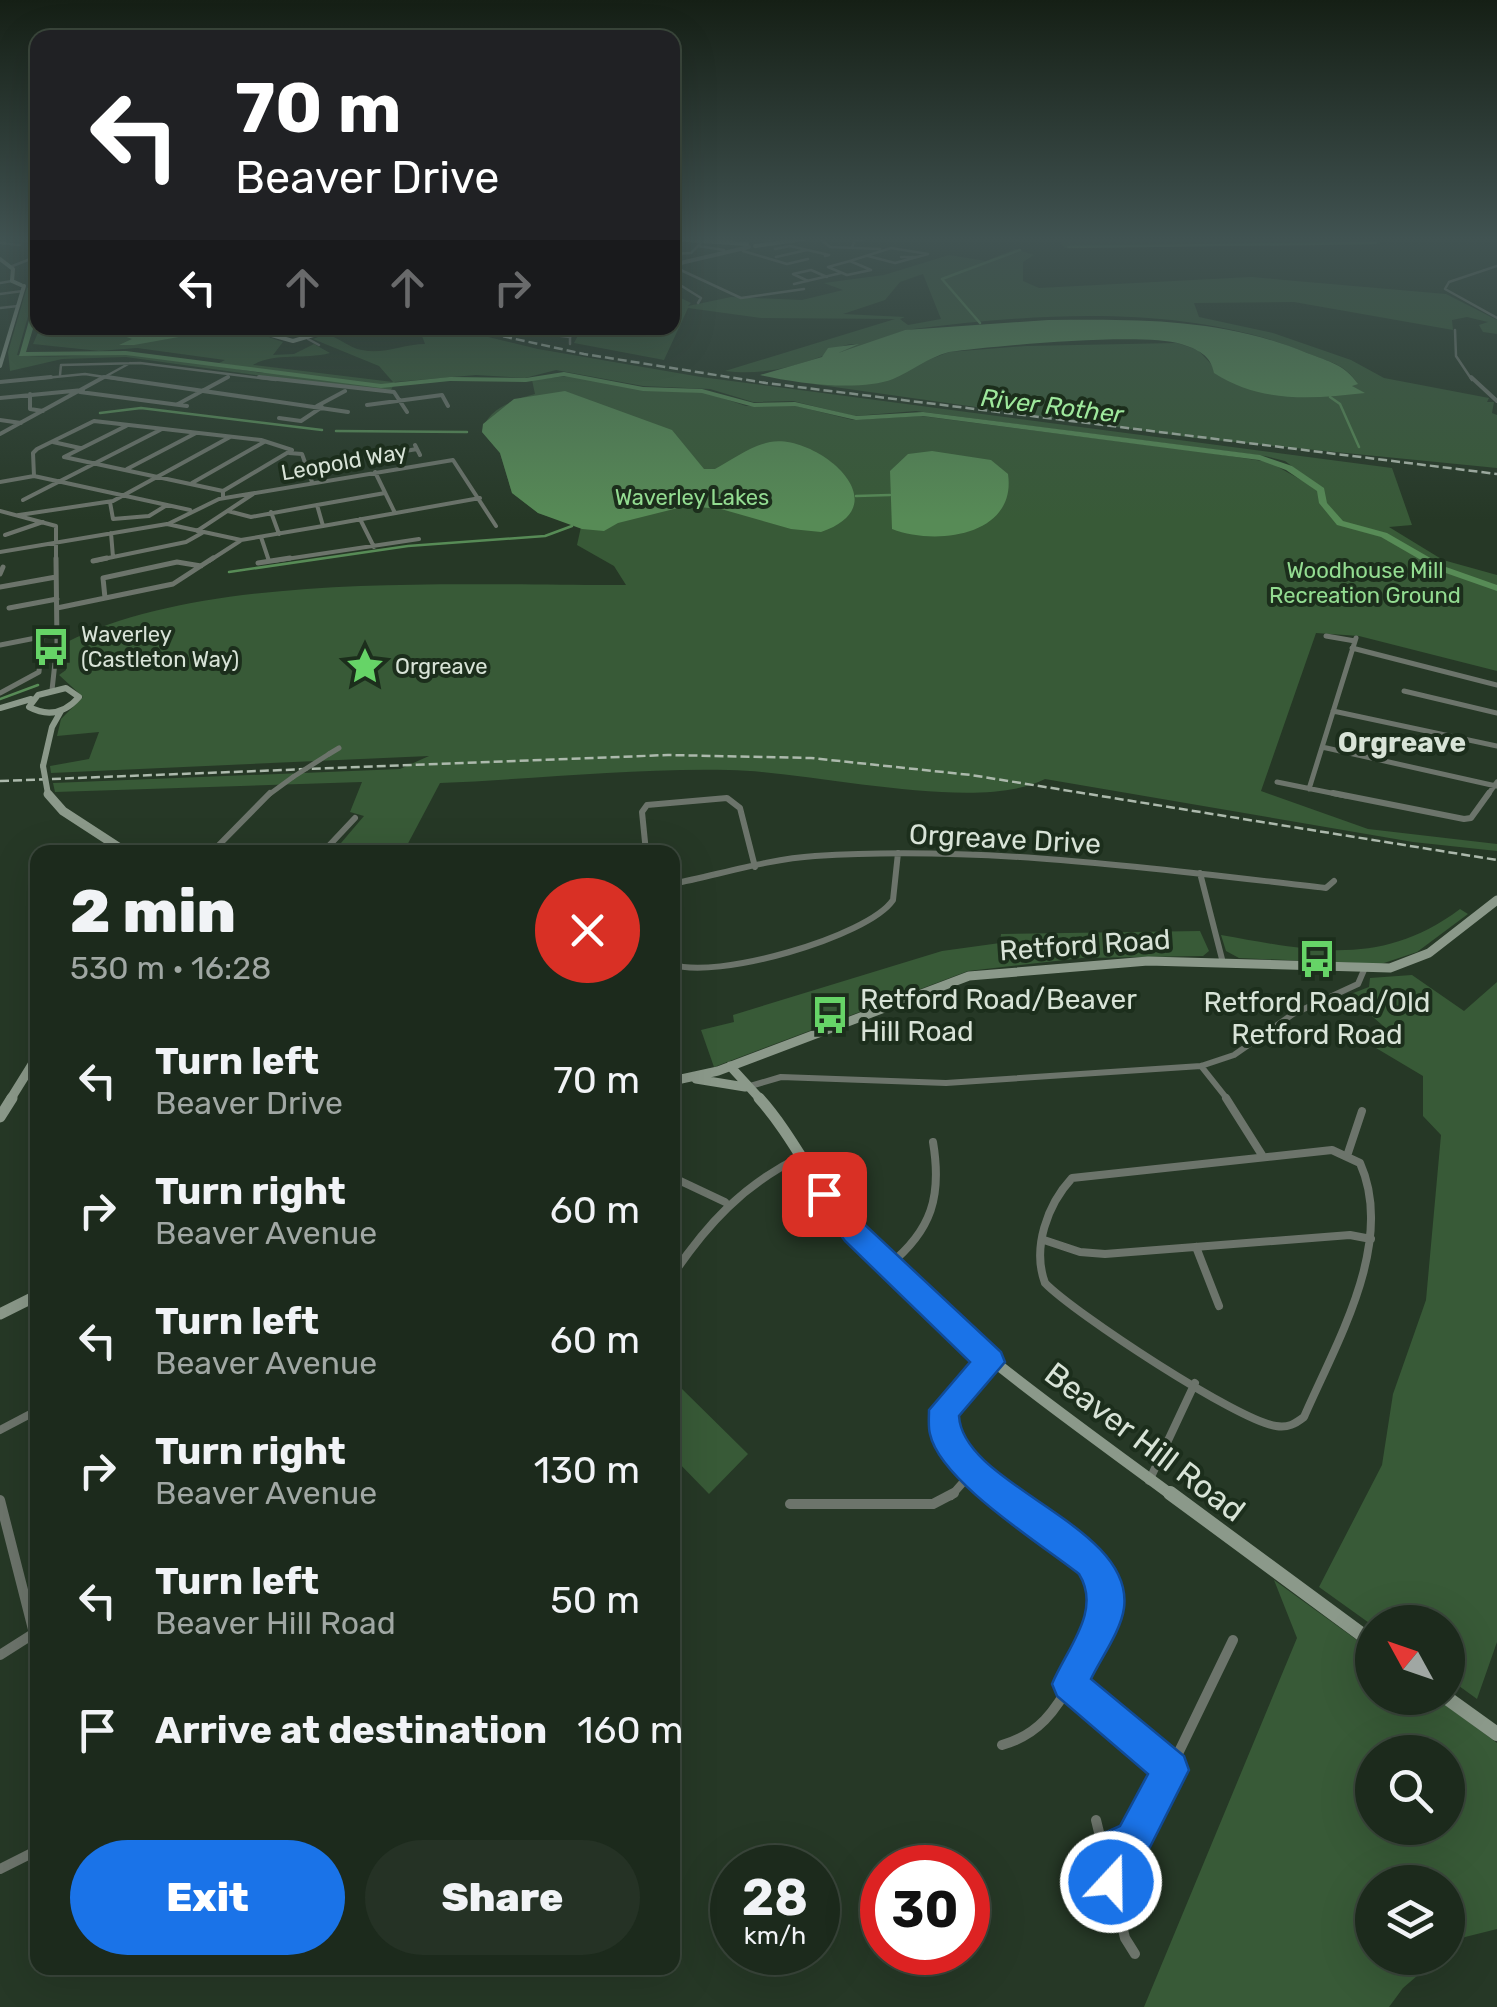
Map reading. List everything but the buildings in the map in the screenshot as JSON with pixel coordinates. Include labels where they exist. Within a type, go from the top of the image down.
[{"type":"main road","points":[[270,335],[288,340],[319,335]]},
{"type":"main road","points":[[1,366],[3,346]]},
{"type":"main road","points":[[1,708],[52,690],[72,689],[79,694],[77,701],[61,712],[53,724],[43,766],[48,794],[63,812],[115,845]]},
{"type":"main road","points":[[31,711],[33,698]]},
{"type":"main road","points":[[1,708],[42,714],[61,712]]},
{"type":"main road","points":[[42,714],[53,724]]},
{"type":"main road","name":"Retford Road","points":[[680,1080],[730,1066],[970,976],[1069,965],[1223,963],[1364,970],[1399,966],[1428,953],[1497,900]]},
{"type":"main road","name":"Beaver Hill Road","points":[[730,1066],[741,1086]]},
{"type":"main road","points":[[0,1117],[30,1069]]},
{"type":"main road","name":"Beaver Hill Road","points":[[718,1070],[780,1120],[841,1218],[990,1362],[1355,1630]]},
{"type":"main road","points":[[688,1078],[741,1086]]},
{"type":"main road","points":[[0,1314],[30,1299]]},
{"type":"main road","points":[[1465,1711],[1497,1734]]},
{"type":"street","points":[[1455,333],[1456,356],[1479,389],[1497,401]]},
{"type":"street","points":[[554,335],[570,337],[570,344]]},
{"type":"street","points":[[308,339],[319,345]]},
{"type":"street","points":[[60,375],[61,365],[131,363],[346,390],[394,392],[407,412]]},
{"type":"street","points":[[0,434],[131,363]]},
{"type":"street","points":[[1,366],[0,381],[60,375],[108,376],[348,412]]},
{"type":"street","points":[[48,376],[48,391]]},
{"type":"street","points":[[176,405],[230,376]]},
{"type":"street","points":[[279,418],[300,421],[346,390]]},
{"type":"street","points":[[0,398],[81,391],[187,406]]},
{"type":"street","points":[[30,394],[30,408],[45,411]]},
{"type":"street","points":[[367,406],[442,396],[448,406]]},
{"type":"street","points":[[0,420],[23,423]]},
{"type":"street","points":[[34,476],[33,453],[94,421],[266,441],[302,454],[312,482]]},
{"type":"street","points":[[128,425],[64,457],[223,491],[290,451]]},
{"type":"street","points":[[24,500],[162,429]]},
{"type":"street","points":[[126,470],[197,432]]},
{"type":"street","points":[[19,515],[110,502],[230,436]]},
{"type":"street","points":[[191,484],[266,441]]},
{"type":"street","points":[[52,442],[82,448]]},
{"type":"street","points":[[388,469],[381,453],[418,450]]},
{"type":"street","name":"Leopold Way","points":[[167,524],[190,510],[223,498],[457,461],[496,526]]},
{"type":"street","points":[[375,472],[395,513]]},
{"type":"street","points":[[0,482],[34,476],[190,510]]},
{"type":"street","points":[[223,491],[223,498]]},
{"type":"street","points":[[228,511],[251,517],[385,492]]},
{"type":"street","points":[[93,561],[186,542],[256,493]]},
{"type":"street","points":[[0,552],[167,524],[240,540],[480,498]]},
{"type":"street","points":[[110,502],[114,519],[149,516],[167,505]]},
{"type":"street","points":[[317,505],[323,526]]},
{"type":"street","points":[[0,511],[56,526],[52,690]]},
{"type":"street","points":[[271,512],[280,534]]},
{"type":"street","points":[[360,519],[374,546]]},
{"type":"street","points":[[5,535],[44,521]]},
{"type":"street","points":[[111,534],[113,557]]},
{"type":"street","points":[[261,537],[269,562]]},
{"type":"street","points":[[258,563],[419,539]]},
{"type":"street","points":[[57,608],[173,584],[240,540]]},
{"type":"street","points":[[105,598],[103,578],[177,562],[202,566]]},
{"type":"street","points":[[0,574],[4,566]]},
{"type":"street","points":[[0,587],[56,577]]},
{"type":"street","points":[[9,608],[57,599]]},
{"type":"street","points":[[0,644],[56,634]]},
{"type":"street","points":[[1326,636],[1497,685]]},
{"type":"street","points":[[0,693],[39,672],[42,637]]},
{"type":"street","points":[[1309,789],[1355,642]]},
{"type":"street","points":[[1404,691],[1497,713]]},
{"type":"street","points":[[1333,711],[1497,746]]},
{"type":"street","points":[[1277,782],[1464,819],[1471,818],[1496,785],[1322,747]]},
{"type":"street","points":[[219,845],[268,794],[340,748]]},
{"type":"street","points":[[645,845],[642,812],[647,805],[727,798],[740,808],[755,867]]},
{"type":"street","points":[[330,845],[354,818]]},
{"type":"street","name":"Orgreave Drive","points":[[680,882],[827,854],[1064,860],[1326,888],[1334,881]]},
{"type":"street","points":[[680,968],[714,972],[872,920],[886,910],[895,896],[898,854]]},
{"type":"street","points":[[1200,872],[1223,963]]},
{"type":"street","points":[[741,1086],[781,1078],[946,1082],[1201,1066],[1234,1055],[1302,1009],[1358,984],[1364,970]]},
{"type":"street","points":[[1201,1066],[1241,1118],[1262,1155]]},
{"type":"street","points":[[1348,1153],[1362,1111]]},
{"type":"street","points":[[889,1266],[920,1241],[930,1222],[940,1185],[934,1142]]},
{"type":"street","points":[[1332,1150],[1348,1153],[1373,1182],[1371,1239],[1299,1422],[1284,1427],[1266,1424],[1050,1291],[1039,1268],[1059,1192],[1082,1174],[1262,1155],[1332,1150]]},
{"type":"street","points":[[680,1265],[725,1202],[753,1180],[801,1156]]},
{"type":"street","points":[[680,1181],[725,1202]]},
{"type":"street","points":[[1044,1240],[1092,1254],[1350,1235],[1371,1239]]},
{"type":"street","points":[[1196,1247],[1219,1306]]},
{"type":"street","points":[[990,1362],[944,1410],[945,1434],[974,1470],[1091,1562],[1105,1584],[1107,1609],[1070,1684],[1037,1731],[1021,1742],[1002,1745]]},
{"type":"street","points":[[1148,1481],[1195,1382]]},
{"type":"street","points":[[0,1430],[30,1414]]},
{"type":"street","points":[[790,1504],[933,1504],[951,1496],[974,1470]]},
{"type":"street","points":[[0,1500],[4,1532],[30,1623]]},
{"type":"street","points":[[0,1654],[30,1636]]},
{"type":"street","points":[[1104,1853],[1123,1849],[1134,1840],[1233,1640]]},
{"type":"street","points":[[1070,1684],[1171,1770]]},
{"type":"street","points":[[1096,1820],[1124,1938],[1135,1954]]},
{"type":"street","points":[[0,1869],[30,1854]]},
{"type":"green space","name":"Waverley Lakes","points":[[14,333],[23,333],[17,355],[141,355],[263,373],[219,363],[225,360],[137,348],[99,351],[33,344],[37,335],[262,335],[283,342],[273,355],[294,354],[314,344],[330,353],[270,359],[253,365],[393,382],[379,366],[313,339],[328,335],[357,349],[378,351],[425,344],[422,335],[480,335],[701,377],[1392,468],[1412,525],[1389,527],[1443,560],[1497,575],[1497,671],[1359,636],[1316,633],[1261,791],[1368,829],[1497,844],[1497,851],[1413,842],[1045,779],[1016,789],[979,792],[937,792],[729,770],[440,783],[407,845],[341,843],[364,816],[350,812],[362,782],[55,792],[53,783],[400,769],[429,756],[51,773],[50,766],[89,759],[99,732],[57,736],[61,719],[83,697],[59,675],[66,670],[67,642],[126,619],[192,603],[264,593],[416,584],[626,585],[614,566],[577,545],[581,527],[538,513],[512,493],[500,453],[482,432],[495,411],[535,394],[532,380],[568,376],[644,390],[707,393],[746,406],[792,405],[853,420],[921,416],[1203,452],[1269,462],[1312,486],[1316,484],[1285,461],[1265,456],[916,411],[854,416],[793,401],[753,402],[710,389],[643,386],[556,370],[525,378],[476,375],[395,382],[391,390],[365,390],[126,357],[62,359],[10,371],[8,352]]},
{"type":"green space","points":[[850,333],[898,333],[833,352],[857,344],[846,345],[796,365],[750,372],[725,371]]},
{"type":"green space","points":[[1242,333],[1273,333],[1351,360],[1384,378],[1489,398],[1487,402],[1494,402],[1492,413],[1497,415],[1497,468],[1195,438],[813,384],[833,384],[905,369],[949,352],[1177,343],[1198,350],[1212,365],[1353,387],[1357,383],[1347,371],[1329,361]]},
{"type":"green space","points":[[578,335],[676,335],[664,360],[574,343]]},
{"type":"green space","points":[[1460,909],[1468,914],[1417,952],[1381,964],[1239,958],[1226,951],[1221,935],[1316,949],[1374,947],[1431,928]]},
{"type":"green space","points":[[1200,931],[1209,951],[1203,956],[1082,958],[968,971],[714,1067],[701,1030],[734,1022],[733,1015],[942,951],[1000,943],[1001,934]]},
{"type":"green space","points":[[1412,975],[1464,1011],[1497,982],[1497,1642],[1477,1699],[1465,1690],[1465,1605],[1355,1605],[1355,1613],[1319,1587],[1382,1465],[1393,1394],[1426,1300],[1441,1135],[1423,1116],[1423,1076],[1376,1048],[1398,1039],[1348,995],[1369,987],[1370,978]]},
{"type":"green space","points":[[680,1387],[748,1454],[709,1494],[680,1464]]},
{"type":"green space","points":[[1274,1580],[1355,1639],[1355,1715],[1459,1715],[1497,1743],[1497,1929],[1465,1937],[1465,1865],[1355,1865],[1355,1975],[1418,1975],[1389,2007],[1144,2007],[1297,1638]]},
{"type":"shaded area","points":[[897,333],[1242,333],[1336,364],[1358,384],[1352,386],[1365,393],[1306,397],[1250,390],[1214,373],[1206,357],[1192,348],[1134,339],[949,352],[893,379],[863,385],[808,383],[760,375],[822,357],[828,348],[859,344],[838,353]]},
{"type":"shaded area","points":[[121,335],[190,335],[119,345],[132,339]]},
{"type":"shaded area","points":[[565,391],[672,430],[704,469],[715,469],[770,442],[808,448],[843,473],[853,489],[854,505],[844,520],[821,532],[791,529],[721,509],[686,506],[618,523],[604,531],[582,529],[538,513],[512,493],[500,453],[482,432],[483,424],[514,399]]},
{"type":"shaded area","points":[[932,451],[991,460],[1008,474],[1007,495],[1000,511],[987,523],[950,535],[910,534],[892,529],[890,471],[908,454]]},
{"type":"waterway","name":"River Rother","points":[[28,333],[22,354],[126,353],[381,386],[450,379],[526,380],[564,374],[643,389],[702,391],[754,405],[795,404],[856,418],[923,414],[1260,458],[1289,468],[1321,490],[1323,503],[1340,523],[1384,535],[1443,569],[1497,588]]},
{"type":"waterway","points":[[1330,397],[1340,404],[1359,447]]},
{"type":"waterway","points":[[100,413],[141,408],[322,430]]},
{"type":"waterway","points":[[336,431],[467,432]]},
{"type":"waterway","points":[[856,496],[890,495]]},
{"type":"waterway","points":[[229,572],[408,546],[545,536],[572,526]]},
{"type":"waterway","points":[[0,699],[38,685]]},
{"type":"railway","points":[[497,335],[584,354],[766,383],[1497,474]]},
{"type":"railway","points":[[0,781],[668,755],[811,758],[971,775],[1497,860]]},
{"type":"place","name":"Waverley (Castleton Way)","points":[[51,647]]},
{"type":"place","name":"Orgreave","points":[[365,666]]},
{"type":"place","name":"Retford Road/Old Retford Road","points":[[1317,959]]},
{"type":"place","name":"Retford Road/Beaver Hill Road","points":[[830,1015]]},
{"type":"district","name":"Orgreave","points":[[1402,742]]},
{"type":"route","points":[[824,1194],[854,1233],[990,1362],[944,1410],[945,1434],[961,1458],[1091,1562],[1105,1584],[1107,1609],[1070,1684],[1171,1770],[1134,1840],[1123,1849],[1104,1853],[1111,1882]]},
{"type":"park label","name":"Woodhouse Mill Recreation Ground","points":[[1365,582]]}]
